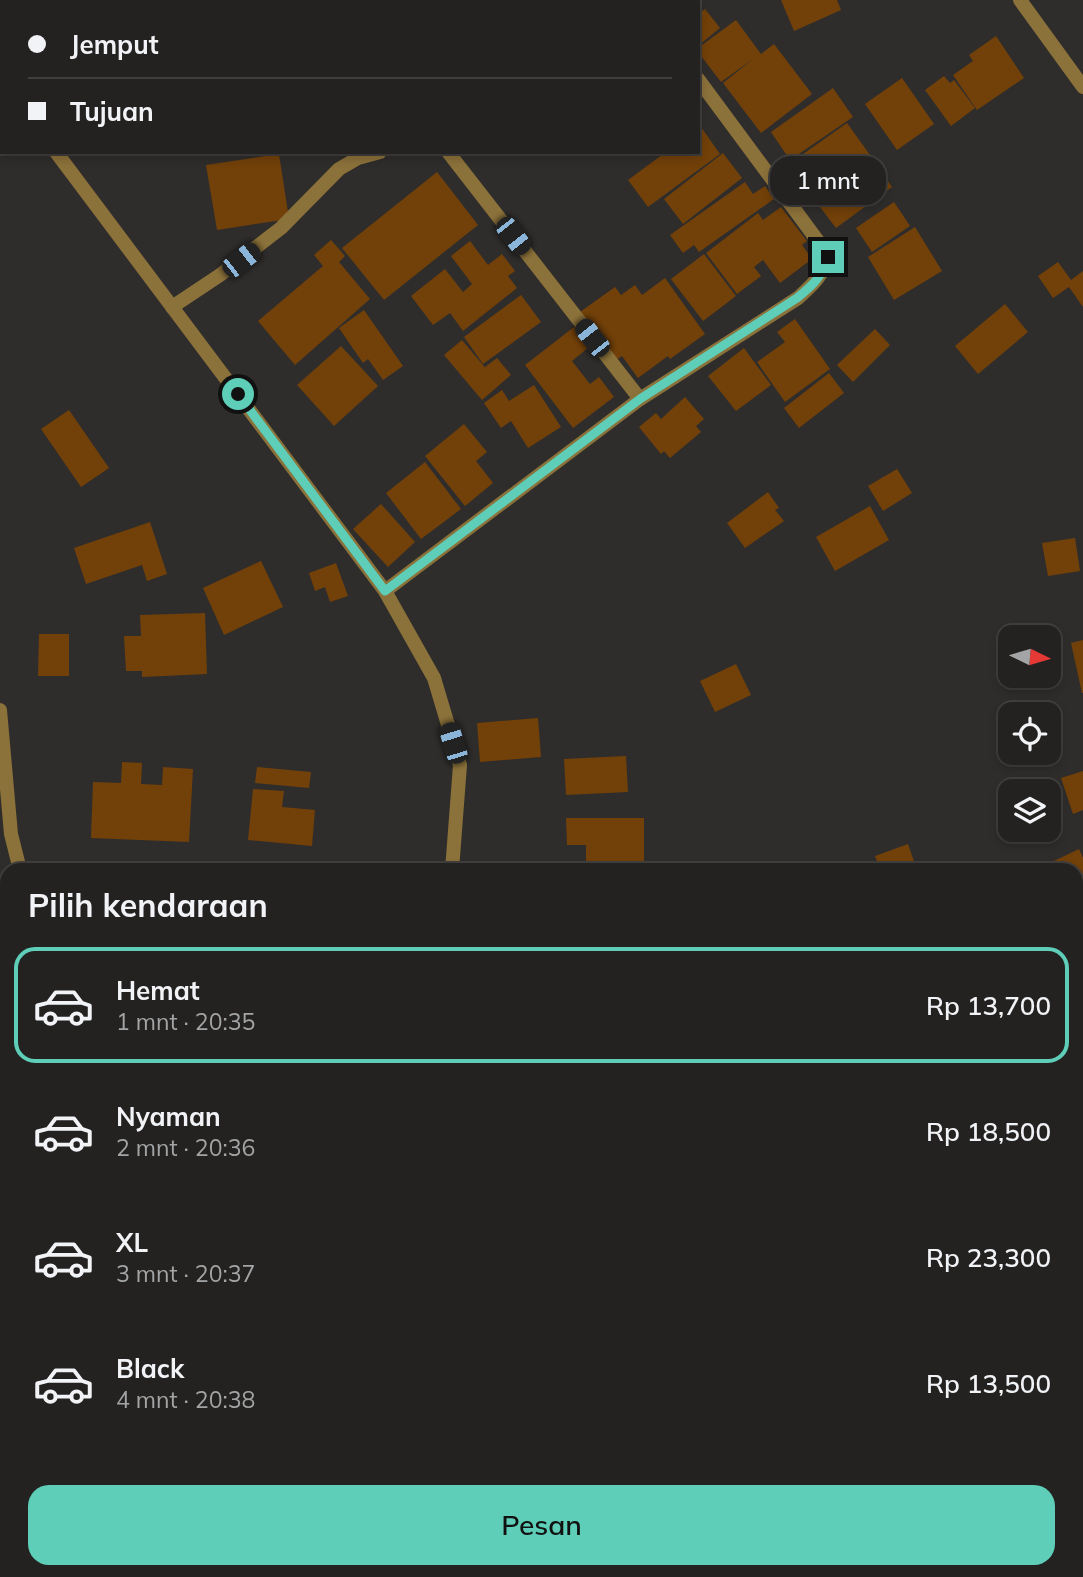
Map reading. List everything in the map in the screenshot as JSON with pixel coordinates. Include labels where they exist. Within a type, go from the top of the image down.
[{"type":"street","points":[[1020,0],[1083,87]]},
{"type":"street","points":[[385,591],[640,399],[797,298],[824,270],[828,257],[819,242],[700,82]]},
{"type":"street","points":[[57,154],[385,591],[434,678],[460,765],[453,863]]},
{"type":"street","points":[[172,307],[282,228],[339,169],[358,158],[373,154]]},
{"type":"street","points":[[450,154],[640,399]]},
{"type":"street","points":[[0,710],[12,834],[18,863]]},
{"type":"building","points":[[781,0],[837,0],[841,10],[794,31]]},
{"type":"building","points":[[705,9],[720,28],[700,44],[700,13]]},
{"type":"building","points":[[736,20],[761,54],[774,44],[812,94],[761,133],[723,83],[753,59],[721,82],[700,55],[700,47]]},
{"type":"building","points":[[996,36],[1024,78],[977,110],[953,75],[973,61],[969,55]]},
{"type":"building","points":[[944,76],[950,83],[954,80],[975,108],[951,126],[925,90]]},
{"type":"building","points":[[902,78],[934,124],[897,150],[865,104]]},
{"type":"building","points":[[833,88],[853,117],[790,160],[771,132]]},
{"type":"building","points":[[847,123],[870,155],[812,196],[789,164]]},
{"type":"building","points":[[700,127],[720,154],[648,207],[628,180],[663,154],[700,154]]},
{"type":"building","points":[[723,153],[742,178],[683,224],[664,199]]},
{"type":"building","points":[[279,154],[289,219],[217,230],[206,165]]},
{"type":"building","points":[[874,162],[892,187],[836,228],[817,203]]},
{"type":"building","points":[[437,172],[478,225],[384,300],[342,248]]},
{"type":"building","points":[[745,182],[753,194],[765,186],[774,199],[699,252],[694,245],[683,253],[670,235]]},
{"type":"building","points":[[894,202],[910,226],[872,252],[856,228]]},
{"type":"building","points":[[781,207],[807,241],[802,245],[812,259],[780,283],[763,260],[754,267],[761,276],[737,294],[706,253],[758,213],[763,220]]},
{"type":"building","points":[[915,227],[942,271],[894,300],[868,257]]},
{"type":"building","points":[[331,240],[345,256],[339,262],[370,299],[295,365],[258,321],[323,266],[314,255]]},
{"type":"building","points":[[470,241],[488,265],[502,254],[515,271],[508,276],[517,288],[463,331],[450,313],[433,325],[411,296],[445,269],[463,292],[472,284],[451,256]]},
{"type":"building","points":[[704,254],[736,296],[703,321],[671,279]]},
{"type":"building","points":[[1058,262],[1071,280],[1083,271],[1083,307],[1069,287],[1053,298],[1038,276]]},
{"type":"building","points":[[665,278],[705,334],[638,378],[622,356],[615,361],[580,312],[615,287],[621,295],[635,285],[642,295]]},
{"type":"building","points":[[521,295],[541,322],[483,364],[464,337]]},
{"type":"building","points":[[1005,304],[1028,332],[978,374],[955,346]]},
{"type":"building","points":[[364,310],[403,366],[383,380],[368,359],[363,363],[339,328]]},
{"type":"building","points":[[795,319],[830,369],[785,402],[757,362],[785,342],[777,332]]},
{"type":"building","points":[[574,327],[589,347],[572,361],[590,384],[599,377],[614,397],[573,428],[525,365]]},
{"type":"building","points":[[875,329],[890,345],[853,382],[837,365]]},
{"type":"building","points":[[462,340],[488,371],[485,367],[497,358],[511,375],[482,400],[444,355]]},
{"type":"building","points":[[341,346],[378,386],[334,426],[297,385]]},
{"type":"building","points":[[744,348],[771,385],[736,411],[708,376]]},
{"type":"building","points":[[829,373],[844,393],[799,428],[784,408]]},
{"type":"building","points":[[534,385],[561,427],[528,448],[511,421],[501,428],[484,403],[502,390],[509,401]]},
{"type":"building","points":[[685,397],[704,419],[696,426],[701,432],[670,458],[664,451],[661,454],[639,427],[656,413],[661,419]]},
{"type":"building","points":[[69,410],[109,468],[81,487],[41,429]]},
{"type":"building","points":[[464,424],[487,452],[476,461],[493,483],[465,506],[425,456]]},
{"type":"building","points":[[425,462],[461,509],[421,539],[386,493]]},
{"type":"building","points":[[897,469],[912,493],[883,511],[868,486]]},
{"type":"building","points":[[768,492],[779,508],[775,510],[784,521],[745,548],[727,523]]},
{"type":"building","points":[[381,504],[415,542],[388,567],[353,529]]},
{"type":"building","points":[[870,506],[889,540],[835,571],[816,537]]},
{"type":"building","points":[[150,522],[167,574],[147,581],[142,565],[86,584],[74,548]]},
{"type":"building","points":[[1075,538],[1080,571],[1048,576],[1042,543]]},
{"type":"building","points":[[261,561],[283,607],[224,635],[203,588]]},
{"type":"building","points":[[336,563],[348,596],[330,602],[325,587],[315,591],[309,573]]},
{"type":"building","points":[[205,613],[207,674],[142,677],[142,671],[126,671],[124,636],[141,636],[140,615]]},
{"type":"building","points":[[39,634],[69,634],[69,676],[38,676]]},
{"type":"building","points":[[1083,640],[1083,693],[1082,693],[1071,643]]},
{"type":"building","points":[[736,664],[751,695],[715,712],[700,681]]},
{"type":"building","points":[[538,718],[541,757],[480,762],[477,723]]},
{"type":"building","points":[[626,756],[628,792],[566,795],[564,759]]},
{"type":"building","points":[[122,762],[142,763],[141,784],[162,785],[163,767],[193,769],[189,842],[91,838],[93,782],[121,783]]},
{"type":"building","points":[[257,767],[311,772],[309,788],[255,783]]},
{"type":"building","points":[[1083,771],[1083,810],[1073,814],[1061,778]]},
{"type":"building","points":[[253,789],[284,791],[282,807],[315,810],[312,846],[248,840]]},
{"type":"building","points":[[566,818],[644,818],[644,863],[586,863],[586,845],[567,845]]},
{"type":"building","points":[[908,844],[915,863],[878,863],[875,856]]},
{"type":"building","points":[[1079,849],[1083,858],[1083,863],[1050,863]]},
{"type":"route","points":[[238,394],[385,591],[640,399],[797,298],[824,270],[828,257]]}]
